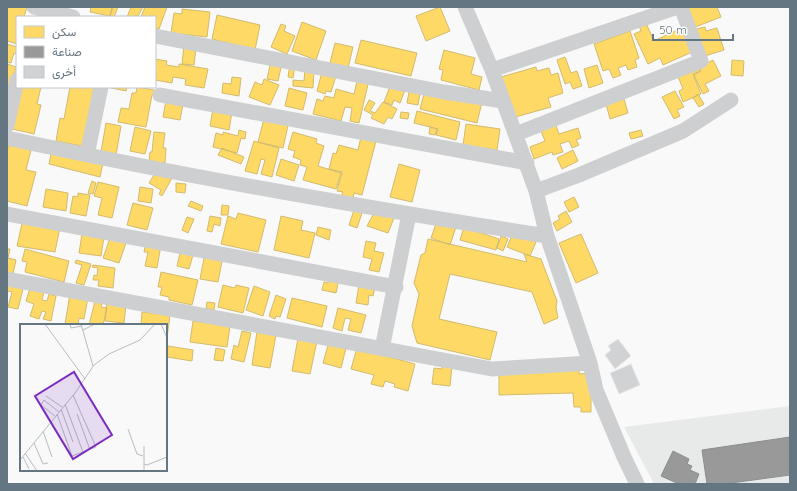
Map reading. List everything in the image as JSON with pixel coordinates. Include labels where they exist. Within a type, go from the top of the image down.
[{"type":"street","points":[[34,7],[69,16]]},
{"type":"street","points":[[465,7],[492,70],[536,191],[547,236],[590,363],[596,390],[637,484]]},
{"type":"street","points":[[492,70],[679,7],[701,61],[516,134]]},
{"type":"street","points":[[156,36],[444,92],[503,101]]},
{"type":"street","points":[[7,126],[16,85]]},
{"type":"street","points":[[87,155],[101,88]]},
{"type":"street","points":[[160,95],[526,163]]},
{"type":"street","points":[[536,191],[579,175],[683,131],[731,100]]},
{"type":"street","points":[[7,138],[87,155],[409,214],[547,236]]},
{"type":"street","points":[[7,214],[396,286]]},
{"type":"street","points":[[382,348],[396,286],[409,214]]},
{"type":"street","points":[[7,279],[492,369],[590,363]]},
{"type":"shaded area","points":[[790,406],[790,484],[654,484],[624,427]]},
{"type":"building: سكن","points":[[7,7],[27,7],[24,16],[16,16],[16,44],[7,41]]},
{"type":"building: سكن","points":[[91,7],[112,7],[110,16],[90,12]]},
{"type":"building: سكن","points":[[113,7],[118,7],[114,16],[110,16]]},
{"type":"building: سكن","points":[[131,7],[143,7],[138,16],[127,16]]},
{"type":"building: سكن","points":[[145,7],[167,7],[159,29],[156,28],[156,16],[141,16]]},
{"type":"building: سكن","points":[[440,7],[450,31],[426,41],[416,16]]},
{"type":"building: سكن","points":[[682,7],[717,7],[721,17],[690,29]]},
{"type":"building: سكن","points":[[182,9],[210,12],[207,37],[171,33],[174,13],[182,14]]},
{"type":"building: سكن","points":[[217,15],[260,25],[255,50],[212,39]]},
{"type":"building: سكن","points":[[302,22],[326,31],[316,60],[292,51]]},
{"type":"building: سكن","points":[[646,23],[654,41],[681,28],[692,52],[663,65],[660,58],[648,64],[634,34],[641,31],[639,26]]},
{"type":"building: سكن","points":[[281,24],[286,26],[284,31],[295,36],[287,54],[271,47]]},
{"type":"building: سكن","points":[[705,27],[706,31],[717,28],[724,50],[705,56],[692,30]]},
{"type":"building: سكن","points":[[630,31],[639,58],[635,60],[637,67],[628,70],[626,65],[618,68],[621,75],[613,78],[609,69],[603,71],[594,44]]},
{"type":"building: سكن","points":[[361,40],[417,53],[411,76],[355,63]]},
{"type":"building: سكن","points":[[335,43],[353,47],[348,68],[330,63]]},
{"type":"building: سكن","points":[[7,44],[16,47],[16,54],[14,53],[11,63],[7,62]]},
{"type":"building: سكن","points":[[184,46],[196,48],[194,65],[182,64]]},
{"type":"building: سكن","points":[[444,50],[475,58],[471,74],[482,77],[479,90],[441,80],[443,70],[439,69]]},
{"type":"building: سكن","points":[[565,57],[571,73],[577,71],[582,86],[573,89],[570,82],[565,84],[557,60]]},
{"type":"building: سكن","points":[[156,59],[167,61],[166,65],[179,67],[179,64],[208,69],[204,88],[185,85],[186,79],[173,77],[172,83],[156,80]]},
{"type":"building: سكن","points":[[713,60],[721,76],[705,84],[709,91],[703,94],[694,75],[701,71],[699,67]]},
{"type":"building: سكن","points":[[732,60],[744,61],[743,76],[731,75]]},
{"type":"building: سكن","points":[[271,61],[282,63],[278,81],[267,79]]},
{"type":"building: سكن","points":[[7,64],[16,67],[11,85],[7,84]]},
{"type":"building: سكن","points":[[290,64],[295,65],[293,78],[288,77]]},
{"type":"building: سكن","points":[[597,65],[603,83],[589,88],[584,69]]},
{"type":"building: سكن","points":[[536,67],[537,71],[549,68],[551,75],[558,73],[563,93],[548,98],[551,107],[512,118],[501,77]]},
{"type":"building: سكن","points":[[698,67],[700,71],[693,74],[701,94],[683,102],[679,91],[683,89],[677,74]]},
{"type":"building: سكن","points":[[305,69],[314,69],[313,88],[293,86],[293,80],[304,81]]},
{"type":"building: سكن","points":[[322,72],[336,76],[331,92],[326,91],[325,94],[317,91]]},
{"type":"building: سكن","points":[[232,77],[241,78],[239,96],[222,93],[223,83],[231,84]]},
{"type":"building: سكن","points":[[358,77],[369,80],[359,123],[350,121],[352,108],[345,107],[341,121],[313,114],[317,99],[323,101],[325,96],[334,98],[336,89],[354,94]]},
{"type":"building: سكن","points":[[264,79],[279,85],[270,105],[249,97],[255,82],[262,85]]},
{"type":"building: سكن","points":[[391,84],[405,90],[400,103],[394,100],[392,105],[384,102]]},
{"type":"building: سكن","points":[[410,86],[421,88],[418,105],[407,103]]},
{"type":"building: سكن","points":[[19,88],[41,88],[37,104],[41,105],[34,134],[8,128]]},
{"type":"building: سكن","points":[[70,88],[95,88],[82,146],[56,141],[60,118],[64,119]]},
{"type":"building: سكن","points":[[112,88],[127,88],[126,91]]},
{"type":"building: سكن","points":[[137,88],[154,90],[146,127],[118,122],[121,108],[129,109],[132,93],[136,93]]},
{"type":"building: سكن","points":[[289,88],[307,93],[303,110],[285,106]]},
{"type":"building: سكن","points":[[425,90],[482,102],[477,123],[420,109]]},
{"type":"building: سكن","points":[[675,91],[684,107],[677,110],[680,116],[674,119],[662,97]]},
{"type":"building: سكن","points":[[698,94],[704,104],[699,107],[693,98]]},
{"type":"building: سكن","points":[[624,99],[628,113],[610,119],[606,104]]},
{"type":"building: سكن","points":[[369,100],[375,103],[370,111],[375,113],[383,102],[397,109],[392,119],[388,117],[384,124],[371,118],[373,115],[364,110]]},
{"type":"building: سكن","points":[[166,101],[183,104],[180,120],[163,117]]},
{"type":"building: سكن","points":[[213,109],[232,112],[229,130],[210,126]]},
{"type":"building: سكن","points":[[417,111],[460,122],[456,140],[436,135],[438,129],[414,123]]},
{"type":"building: سكن","points":[[401,112],[409,113],[408,119],[400,118]]},
{"type":"building: سكن","points":[[265,115],[289,121],[283,148],[258,142]]},
{"type":"building: سكن","points":[[554,120],[559,134],[578,128],[581,138],[576,140],[579,145],[572,148],[569,141],[560,144],[563,152],[553,155],[552,152],[534,159],[530,147],[545,141],[539,126]]},
{"type":"building: سكن","points":[[106,123],[121,126],[116,155],[101,152]]},
{"type":"building: سكن","points":[[466,124],[500,129],[497,150],[463,145]]},
{"type":"building: سكن","points":[[135,127],[151,131],[145,154],[130,151]]},
{"type":"building: سكن","points":[[430,127],[437,129],[435,135],[429,134]]},
{"type":"building: سكن","points":[[239,130],[246,132],[245,139],[241,138],[237,153],[213,147],[216,133],[223,135],[223,132],[238,136]]},
{"type":"building: سكن","points":[[641,130],[643,136],[631,139],[629,133]]},
{"type":"building: سكن","points":[[154,132],[165,133],[163,148],[166,148],[165,163],[149,162],[150,152],[152,152]]},
{"type":"building: سكن","points":[[293,132],[317,139],[316,143],[324,146],[318,166],[341,173],[336,189],[303,180],[307,167],[300,165],[301,160],[293,157],[295,151],[288,149]]},
{"type":"building: سكن","points":[[361,137],[376,141],[362,195],[354,193],[353,199],[341,197],[343,192],[337,191],[342,172],[329,169],[333,153],[336,154],[339,145],[358,150]]},
{"type":"building: سكن","points":[[10,140],[32,146],[26,170],[36,172],[27,206],[7,201],[7,151]]},
{"type":"building: سكن","points":[[254,141],[279,148],[272,177],[261,174],[265,160],[261,159],[257,174],[245,171]]},
{"type":"building: سكن","points":[[222,148],[244,157],[241,164],[218,155]]},
{"type":"building: سكن","points":[[52,150],[103,163],[100,177],[49,164]]},
{"type":"building: سكن","points":[[573,150],[578,161],[562,169],[557,158]]},
{"type":"building: سكن","points":[[281,159],[299,165],[294,181],[276,175]]},
{"type":"building: سكن","points":[[399,164],[420,170],[412,202],[390,197]]},
{"type":"building: سكن","points":[[157,170],[172,178],[162,196],[159,194],[161,190],[149,183]]},
{"type":"building: سكن","points":[[92,181],[96,183],[93,194],[88,193]]},
{"type":"building: سكن","points":[[98,182],[119,187],[112,218],[98,215],[102,198],[94,196]]},
{"type":"building: سكن","points":[[176,183],[186,184],[185,193],[176,192]]},
{"type":"building: سكن","points":[[140,187],[153,189],[151,203],[138,201]]},
{"type":"building: سكن","points":[[46,189],[68,193],[66,211],[43,207]]},
{"type":"building: سكن","points":[[78,193],[90,195],[86,216],[70,213],[73,196],[78,197]]},
{"type":"building: سكن","points":[[574,197],[579,207],[569,212],[564,202]]},
{"type":"building: سكن","points":[[191,201],[203,206],[201,211],[188,206]]},
{"type":"building: سكن","points":[[133,203],[153,208],[147,230],[127,225]]},
{"type":"building: سكن","points":[[222,205],[229,206],[228,215],[221,215]]},
{"type":"building: سكن","points":[[355,207],[363,210],[357,228],[349,225]]},
{"type":"building: سكن","points":[[375,211],[394,218],[388,233],[367,226]]},
{"type":"building: سكن","points":[[566,211],[572,222],[557,231],[553,223],[560,219],[558,216]]},
{"type":"building: سكن","points":[[238,213],[266,220],[258,252],[221,244],[228,216],[236,219]]},
{"type":"building: سكن","points":[[210,216],[221,218],[220,226],[214,224],[212,232],[207,231]]},
{"type":"building: سكن","points":[[281,216],[303,221],[301,230],[315,233],[309,258],[274,250]]},
{"type":"building: سكن","points":[[187,217],[194,219],[188,233],[182,230]]},
{"type":"building: سكن","points":[[23,219],[60,227],[55,252],[17,246]]},
{"type":"building: سكن","points":[[437,221],[456,227],[450,245],[431,238]]},
{"type":"building: سكن","points":[[318,227],[331,230],[329,240],[316,235]]},
{"type":"building: سكن","points":[[464,227],[499,239],[496,250],[460,240]]},
{"type":"building: سكن","points":[[513,233],[536,242],[530,256],[507,247]]},
{"type":"building: سكن","points":[[82,234],[104,237],[101,256],[79,253]]},
{"type":"building: سكن","points":[[581,234],[598,273],[576,283],[559,243]]},
{"type":"building: سكن","points":[[501,236],[508,239],[503,251],[497,248]]},
{"type":"building: سكن","points":[[110,238],[126,243],[119,263],[103,258]]},
{"type":"building: سكن","points":[[428,239],[527,262],[524,254],[541,259],[557,301],[556,307],[558,318],[544,324],[532,292],[450,274],[439,319],[497,332],[490,360],[417,343],[412,326],[419,294],[414,283],[421,255],[425,253]]},
{"type":"building: سكن","points":[[366,241],[376,243],[374,251],[384,253],[379,272],[369,270],[372,259],[363,257]]},
{"type":"building: سكن","points":[[146,242],[161,245],[157,268],[145,266],[148,252],[144,252]]},
{"type":"building: سكن","points":[[7,249],[10,249],[8,258],[16,260],[13,274],[7,273]]},
{"type":"building: سكن","points":[[25,249],[69,261],[64,282],[25,272],[27,262],[22,261]]},
{"type":"building: سكن","points":[[181,249],[194,252],[189,269],[177,266]]},
{"type":"building: سكن","points":[[205,253],[223,256],[218,282],[200,279]]},
{"type":"building: سكن","points":[[76,260],[91,264],[84,285],[76,283],[82,265],[75,263]]},
{"type":"building: سكن","points":[[93,265],[115,268],[113,288],[98,286],[99,280],[93,280],[94,275],[97,276],[98,268],[92,267]]},
{"type":"building: سكن","points":[[161,272],[198,280],[192,305],[169,300],[169,297],[160,295],[162,287],[158,287]]},
{"type":"building: سكن","points":[[330,276],[339,278],[336,293],[322,290],[324,282],[328,283]]},
{"type":"building: سكن","points":[[7,282],[24,285],[18,309],[8,307],[12,292],[7,291]]},
{"type":"building: سكن","points":[[223,285],[235,288],[236,285],[249,288],[243,313],[218,307]]},
{"type":"building: سكن","points":[[359,285],[375,287],[373,296],[369,295],[368,305],[356,303]]},
{"type":"building: سكن","points":[[254,286],[270,292],[263,316],[246,310]]},
{"type":"building: سكن","points":[[30,288],[44,292],[42,300],[47,301],[49,294],[56,296],[51,321],[43,319],[46,312],[42,311],[39,319],[30,316],[34,304],[26,301]]},
{"type":"building: سكن","points":[[70,294],[88,297],[84,319],[79,318],[78,324],[65,324]]},
{"type":"building: سكن","points":[[276,295],[286,299],[280,317],[276,316],[275,319],[269,316]]},
{"type":"building: سكن","points":[[292,298],[327,306],[322,327],[287,318]]},
{"type":"building: سكن","points":[[95,301],[102,303],[101,307],[107,308],[103,324],[89,324]]},
{"type":"building: سكن","points":[[107,301],[126,304],[124,323],[105,321]]},
{"type":"building: سكن","points":[[207,302],[215,303],[214,310],[206,308]]},
{"type":"building: سكن","points":[[338,308],[366,315],[361,333],[348,330],[351,319],[345,318],[342,331],[333,328]]},
{"type":"building: سكن","points":[[142,312],[170,315],[167,338],[167,324],[141,324]]},
{"type":"building: سكن","points":[[193,321],[230,326],[227,347],[190,342]]},
{"type":"building: سكن","points":[[242,331],[251,333],[244,362],[231,359],[234,345],[238,347]]},
{"type":"building: سكن","points":[[257,332],[276,335],[270,368],[252,365]]},
{"type":"building: سكن","points":[[298,338],[317,341],[310,374],[292,371]]},
{"type":"building: سكن","points":[[347,344],[341,368],[323,363],[328,345]]},
{"type":"building: سكن","points":[[168,346],[193,350],[192,361],[167,357]]},
{"type":"building: سكن","points":[[216,348],[225,350],[223,361],[214,360]]},
{"type":"building: سكن","points":[[357,348],[415,364],[408,391],[394,387],[395,384],[385,381],[383,387],[371,384],[374,375],[351,369]]},
{"type":"building: سكن","points":[[442,365],[452,366],[450,386],[432,384],[434,368],[442,369]]},
{"type":"building: سكن","points":[[579,369],[579,374],[591,373],[591,412],[581,412],[581,407],[574,407],[573,393],[499,395],[499,371]]},
{"type":"building: صناعة","points":[[790,437],[790,475],[724,484],[707,484],[702,450]]},
{"type":"building: صناعة","points":[[673,451],[689,459],[687,464],[692,466],[690,470],[699,474],[695,484],[679,484],[661,476]]},
{"type":"building: أخرى","points":[[618,339],[631,356],[615,369],[605,355],[611,350],[608,346]]},
{"type":"building: أخرى","points":[[631,364],[640,385],[619,394],[610,373]]}]
